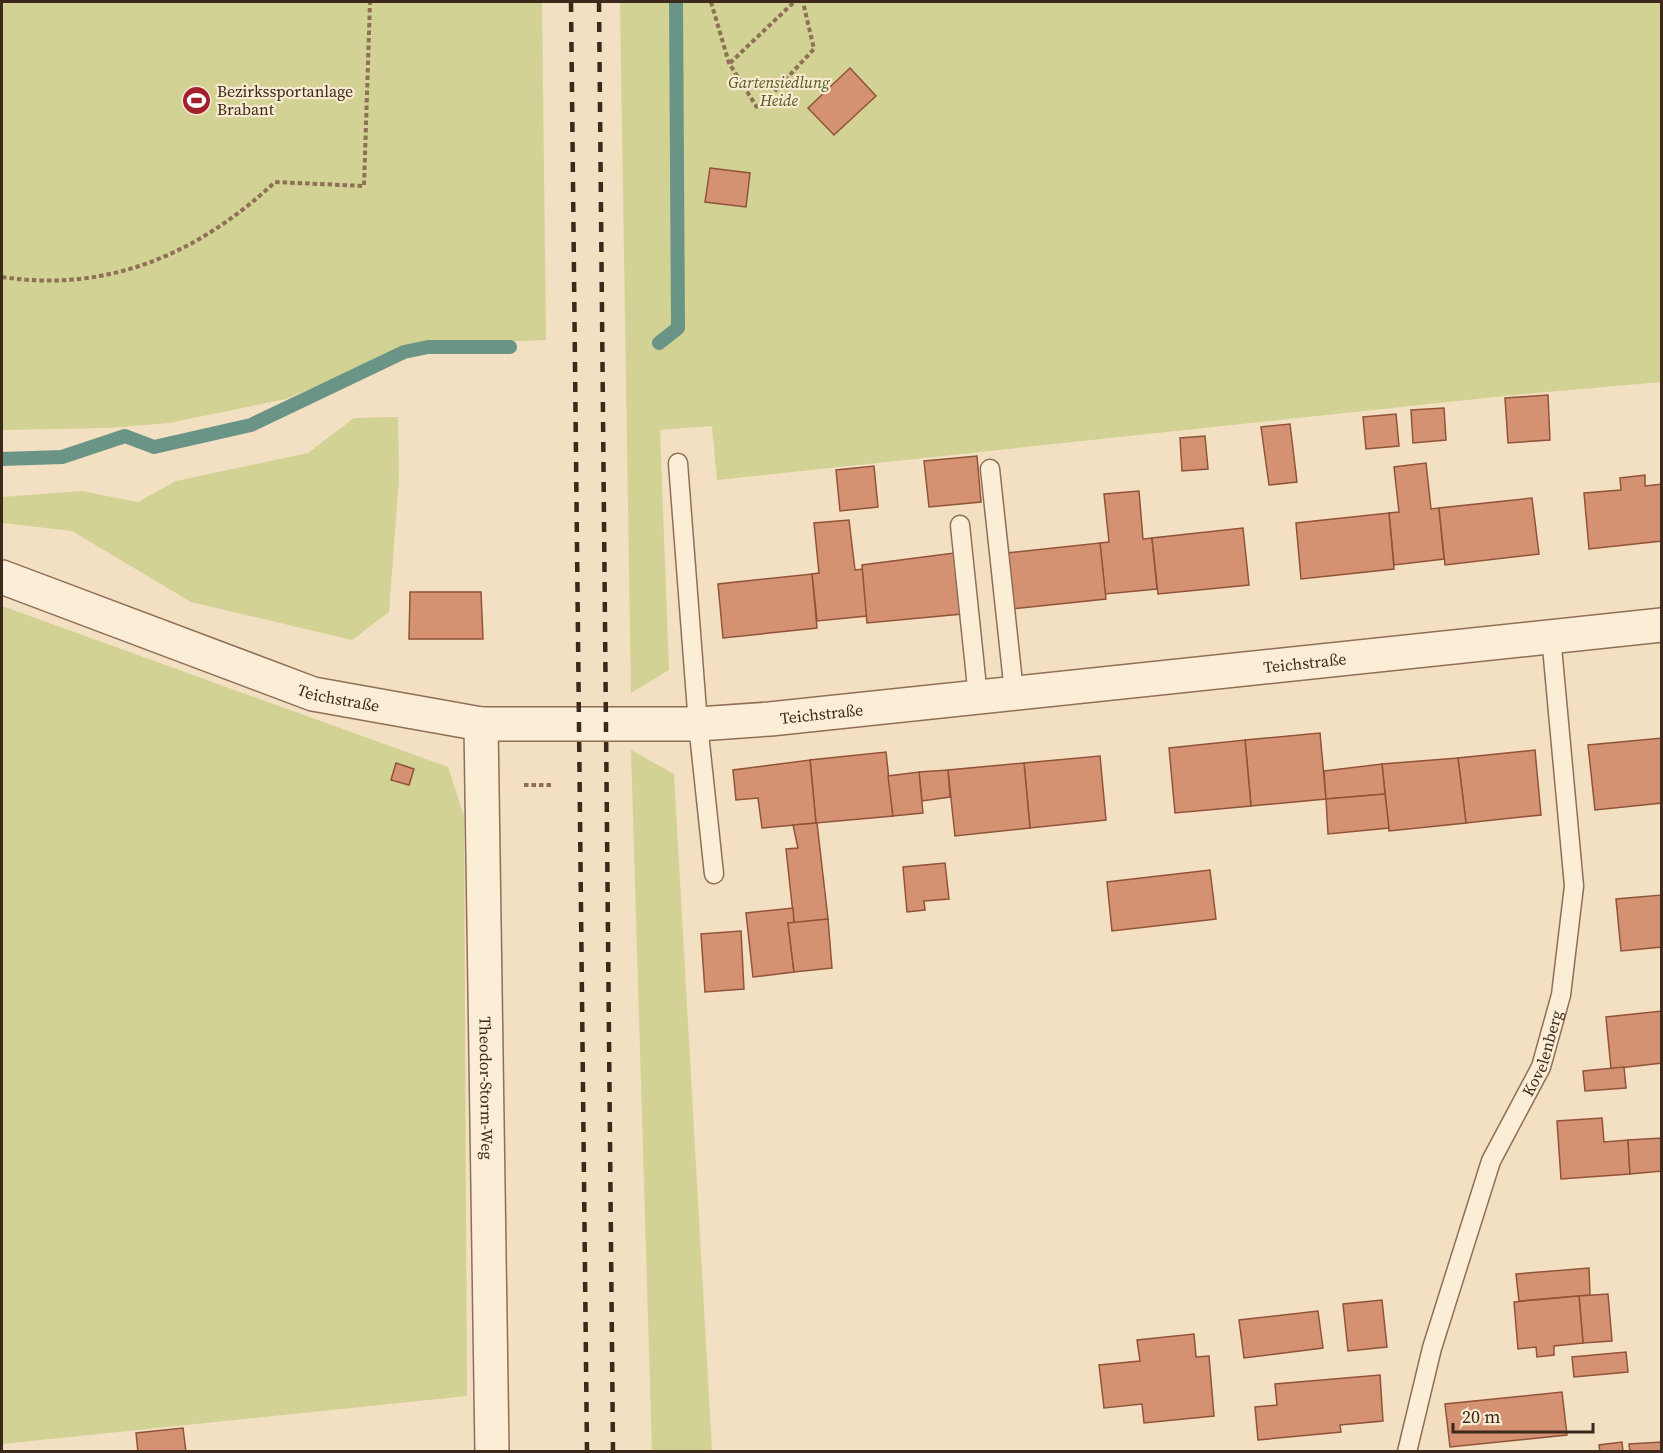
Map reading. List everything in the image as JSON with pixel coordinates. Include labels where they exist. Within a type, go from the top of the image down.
[{"type":"street","name":"Teichstraße","points":[[2,578],[313,693],[481,724],[698,724],[1662,625]]},
{"type":"street","name":"Theodor-Storm-Weg","points":[[481,724],[492,1452]]},
{"type":"lane","points":[[678,463],[698,724],[714,874]]},
{"type":"lane","points":[[990,469],[1014,692]]},
{"type":"lane","points":[[960,525],[978,697]]},
{"type":"lane","name":"Kovelenberg","points":[[1407,1452],[1432,1348],[1491,1161],[1541,1067],[1561,995],[1574,886],[1551,636]]},
{"type":"path","points":[[2,277],[44,280],[91,278],[131,270],[181,251],[231,220],[275,182],[364,186],[370,2]]},
{"type":"path","points":[[711,2],[729,63],[758,109],[814,49],[803,2]]},
{"type":"path","points":[[729,63],[794,2]]},
{"type":"green space","points":[[2,2],[542,2],[546,340],[411,345],[286,399],[169,423],[108,428],[2,430]]},
{"type":"green space","name":"Gartensiedlung Heide","points":[[620,2],[1661,2],[1661,382],[1523,394],[717,480],[712,426],[660,430],[669,670],[631,693]]},
{"type":"green space","points":[[398,417],[399,478],[389,612],[352,640],[191,602],[72,531],[2,523],[2,497],[81,491],[138,502],[176,481],[308,453],[354,418]]},
{"type":"green space","points":[[2,606],[448,767],[464,816],[467,1396],[2,1444]]},
{"type":"green space","points":[[631,750],[674,774],[712,1451],[652,1451]]},
{"type":"building","points":[[850,68],[876,96],[834,135],[808,108]]},
{"type":"building","points":[[710,168],[750,173],[746,207],[705,202]]},
{"type":"building","points":[[1548,395],[1550,440],[1508,443],[1505,398]]},
{"type":"building","points":[[1444,408],[1446,440],[1413,443],[1411,410]]},
{"type":"building","points":[[1396,414],[1399,446],[1366,449],[1363,417]]},
{"type":"building","points":[[1290,424],[1297,482],[1269,485],[1261,427]]},
{"type":"building","points":[[1205,436],[1208,469],[1182,471],[1180,438]]},
{"type":"building","points":[[977,456],[981,502],[929,507],[924,461]]},
{"type":"building","points":[[1426,463],[1431,509],[1439,508],[1444,559],[1394,565],[1389,513],[1399,512],[1394,467]]},
{"type":"building","points":[[874,466],[878,507],[840,511],[836,470]]},
{"type":"building","points":[[1645,475],[1645,486],[1662,484],[1662,541],[1589,549],[1584,493],[1621,490],[1620,478]]},
{"type":"building","points":[[1139,491],[1143,539],[1152,538],[1157,589],[1105,594],[1100,543],[1109,542],[1104,494]]},
{"type":"building","points":[[1532,498],[1539,554],[1445,565],[1439,508]]},
{"type":"building","points":[[1389,513],[1394,569],[1301,579],[1296,523]]},
{"type":"building","points":[[849,520],[855,570],[863,569],[867,616],[817,621],[812,574],[819,573],[814,523]]},
{"type":"building","points":[[1243,528],[1249,585],[1158,594],[1152,538]]},
{"type":"building","points":[[1100,543],[1106,599],[1012,609],[1007,553]]},
{"type":"building","points":[[954,553],[962,614],[867,623],[862,565]]},
{"type":"building","points":[[812,574],[817,628],[723,638],[718,584]]},
{"type":"building","points":[[410,592],[481,592],[483,639],[409,639]]},
{"type":"building","points":[[1320,733],[1326,799],[1251,806],[1245,740]]},
{"type":"building","points":[[1662,738],[1662,803],[1595,810],[1588,745]]},
{"type":"building","points":[[1245,740],[1251,806],[1175,813],[1169,748]]},
{"type":"building","points":[[1535,750],[1541,815],[1466,823],[1458,758]]},
{"type":"building","points":[[886,752],[893,816],[816,823],[810,760]]},
{"type":"building","points":[[1100,756],[1106,820],[1030,828],[1024,763]]},
{"type":"building","points":[[1458,758],[1466,823],[1389,831],[1382,764]]},
{"type":"building","points":[[810,760],[816,823],[762,828],[758,798],[736,800],[733,770]]},
{"type":"building","points":[[396,763],[414,769],[409,785],[391,780]]},
{"type":"building","points":[[1024,763],[1030,828],[955,836],[948,770]]},
{"type":"building","points":[[1382,764],[1385,794],[1326,799],[1324,771]]},
{"type":"building","points":[[948,770],[950,797],[922,801],[919,772]]},
{"type":"building","points":[[919,772],[923,813],[893,816],[888,776]]},
{"type":"building","points":[[1385,794],[1389,828],[1328,834],[1326,799]]},
{"type":"building","points":[[817,823],[828,919],[794,923],[786,849],[798,848],[793,825]]},
{"type":"building","points":[[945,863],[949,899],[924,901],[925,910],[907,912],[903,867]]},
{"type":"building","points":[[1210,870],[1216,919],[1112,931],[1107,882]]},
{"type":"building","points":[[1662,895],[1662,947],[1621,951],[1616,899]]},
{"type":"building","points":[[793,908],[794,923],[788,923],[794,972],[753,977],[746,913]]},
{"type":"building","points":[[828,919],[832,968],[794,972],[788,923]]},
{"type":"building","points":[[741,931],[744,989],[705,992],[701,934]]},
{"type":"building","points":[[1662,1011],[1662,1063],[1611,1069],[1606,1017]]},
{"type":"building","points":[[1624,1067],[1626,1088],[1585,1091],[1583,1071]]},
{"type":"building","points":[[1602,1118],[1604,1142],[1628,1140],[1630,1174],[1561,1179],[1557,1121]]},
{"type":"building","points":[[1662,1138],[1662,1171],[1630,1174],[1628,1140]]},
{"type":"building","points":[[1589,1268],[1590,1295],[1519,1301],[1516,1274]]},
{"type":"building","points":[[1608,1294],[1612,1341],[1583,1343],[1579,1296]]},
{"type":"building","points":[[1579,1296],[1583,1343],[1554,1346],[1554,1355],[1537,1357],[1536,1347],[1518,1349],[1514,1302]]},
{"type":"building","points":[[1382,1300],[1387,1347],[1348,1351],[1343,1304]]},
{"type":"building","points":[[1318,1311],[1323,1348],[1244,1358],[1239,1320]]},
{"type":"building","points":[[1194,1334],[1196,1357],[1209,1356],[1214,1416],[1144,1423],[1142,1404],[1104,1408],[1099,1365],[1140,1361],[1137,1340]]},
{"type":"building","points":[[1626,1352],[1628,1372],[1574,1377],[1572,1357]]},
{"type":"building","points":[[1380,1375],[1383,1421],[1340,1425],[1341,1432],[1258,1440],[1255,1407],[1277,1405],[1275,1384]]},
{"type":"building","points":[[1562,1392],[1567,1435],[1450,1447],[1445,1404]]},
{"type":"building","points":[[183,1428],[186,1452],[138,1452],[136,1433]]},
{"type":"building","points":[[1622,1442],[1623,1452],[1600,1452],[1599,1445]]},
{"type":"building","points":[[1662,1442],[1662,1452],[1630,1452],[1629,1444]]},
{"type":"waterway","points":[[659,343],[678,328],[676,2]]},
{"type":"waterway","points":[[2,459],[62,457],[125,436],[154,447],[251,425],[404,352],[428,347],[510,347]]},
{"type":"railway","points":[[571,2],[587,1452]]},
{"type":"railway","points":[[599,2],[613,1452]]},
{"type":"place","name":"Bezirkssportanlage Brabant","points":[[196,100]]}]
